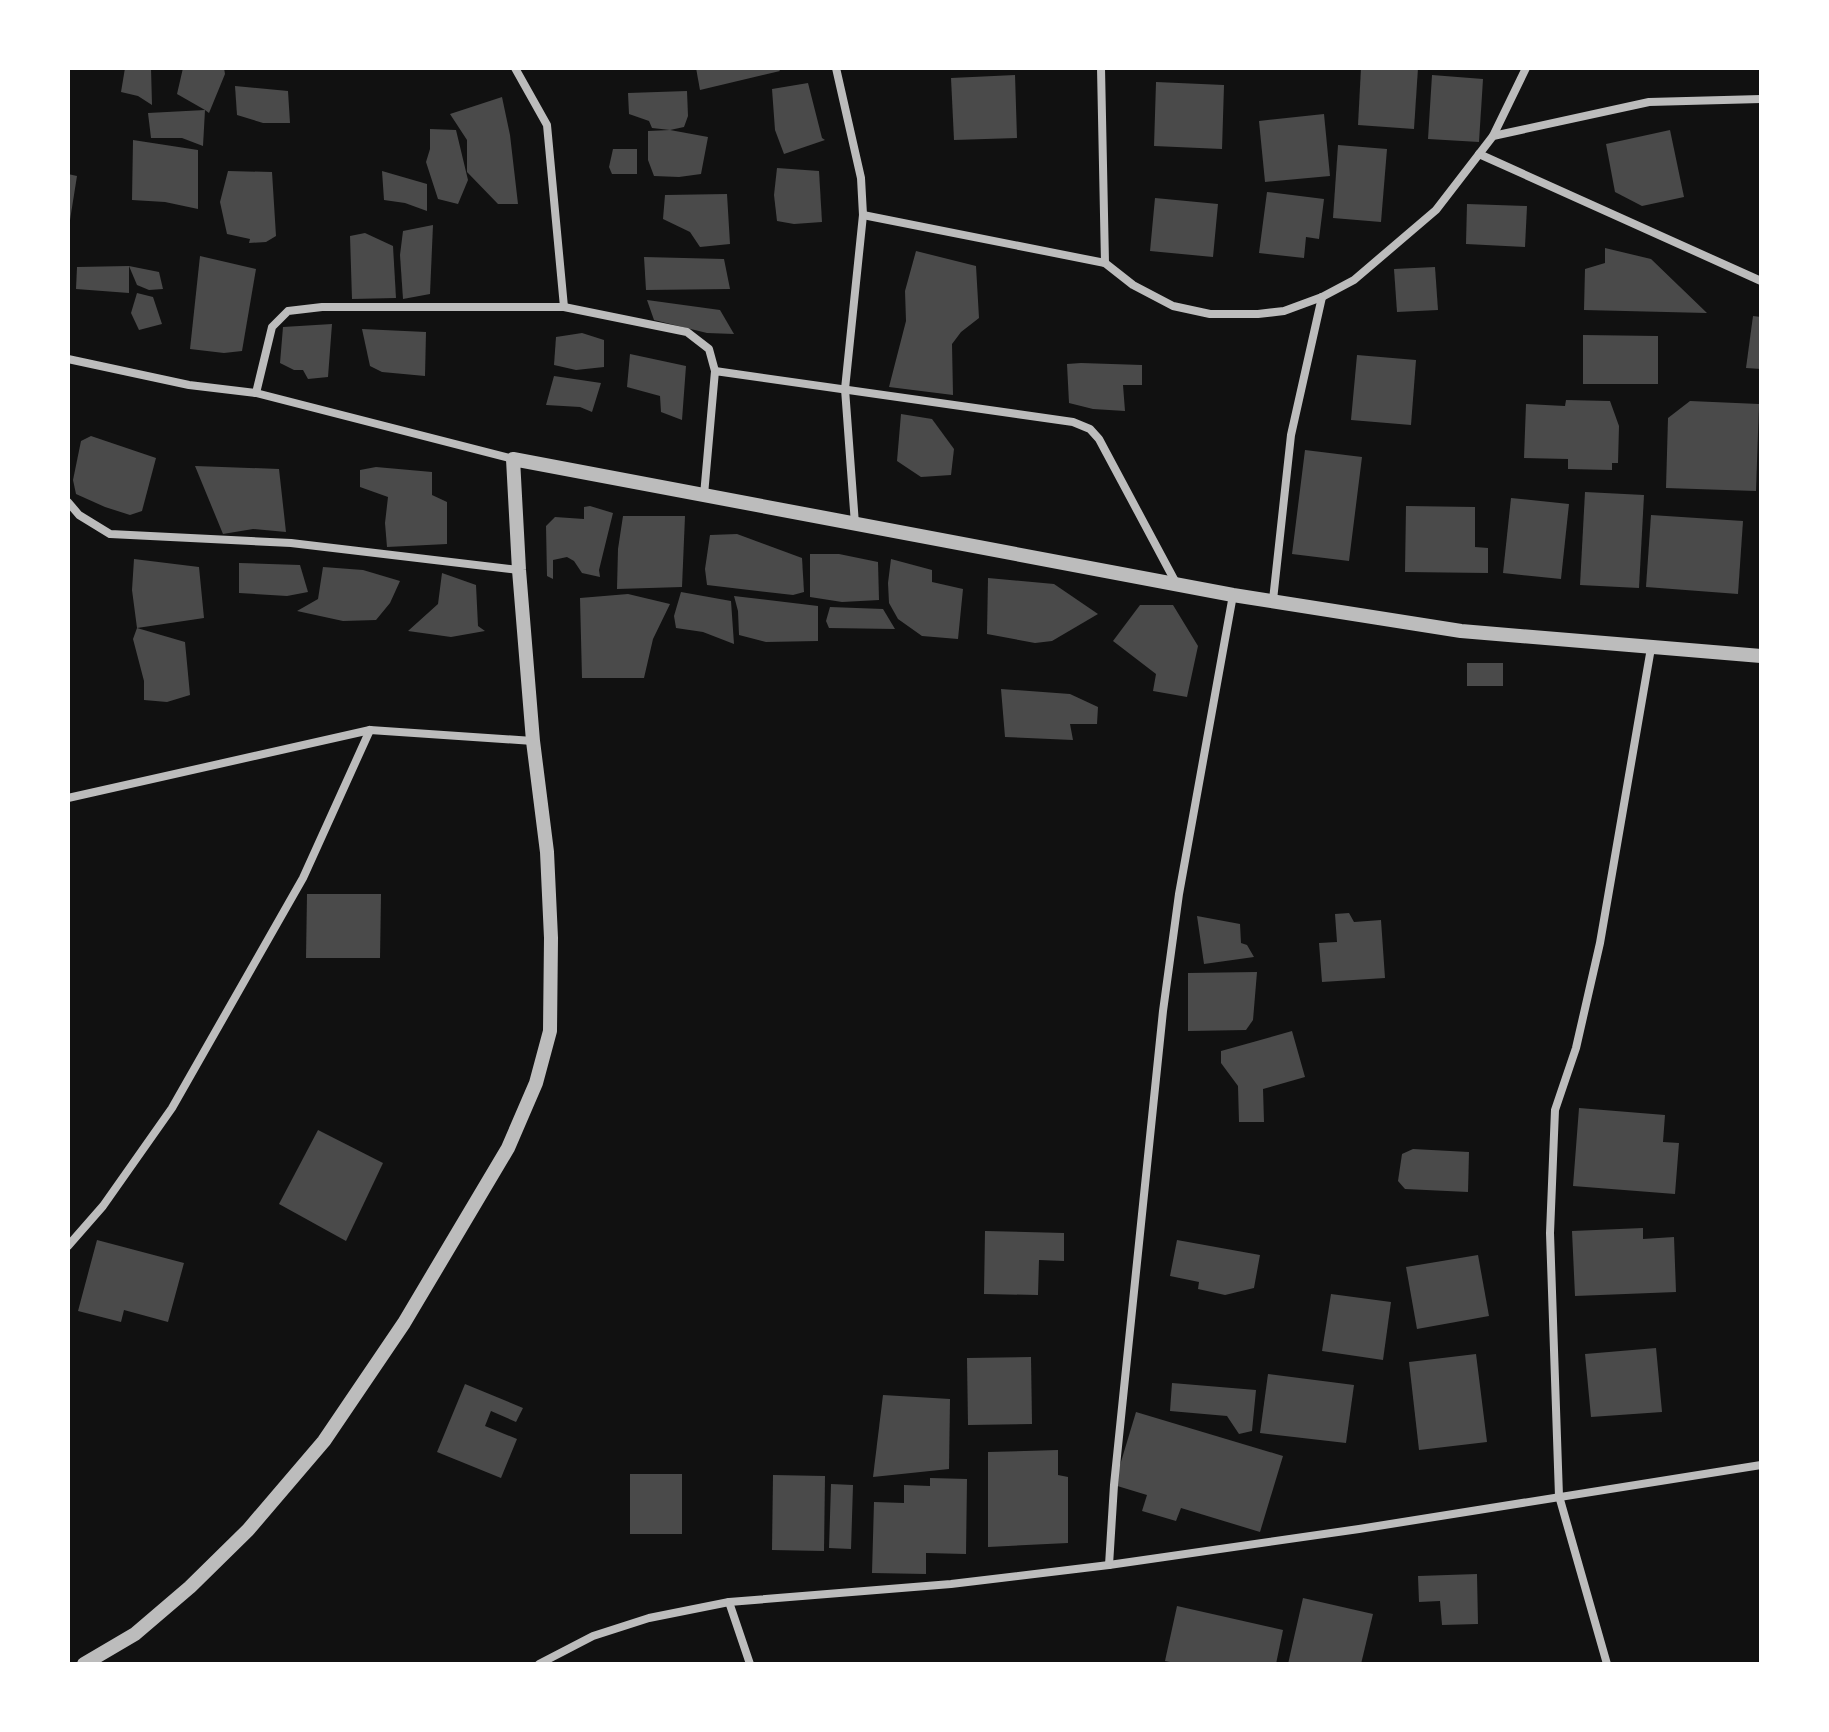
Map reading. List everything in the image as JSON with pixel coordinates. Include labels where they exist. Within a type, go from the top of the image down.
[{"type":"street","points":[[515,68],[547,125],[564,307]]},
{"type":"street","points":[[836,68],[861,178],[863,215],[845,389],[855,524]]},
{"type":"street","points":[[1101,68],[1105,263]]},
{"type":"street","points":[[863,215],[1105,263],[1133,285],[1173,306],[1210,314],[1284,311],[1322,297],[1354,280],[1436,210],[1493,136],[1526,68]]},
{"type":"street","points":[[1493,136],[1649,102],[1761,99]]},
{"type":"street","points":[[1479,154],[1761,281]]},
{"type":"street","points":[[1273,600],[1291,435],[1322,297]]},
{"type":"street","points":[[256,393],[272,327],[288,311],[322,307],[564,307],[687,332],[709,349],[715,371],[704,496]]},
{"type":"street","points":[[68,359],[189,385],[256,393],[513,459],[1233,595],[1461,631],[1761,656]]},
{"type":"street","points":[[715,371],[1073,422],[1090,429],[1099,439],[1176,583]]},
{"type":"street","points":[[84,1664],[135,1634],[190,1587],[248,1530],[324,1441],[404,1323],[508,1148],[536,1083],[550,1031],[551,938],[547,852],[533,741],[513,459]]},
{"type":"street","points":[[68,502],[79,515],[110,534],[291,543],[519,570]]},
{"type":"street","points":[[1109,1565],[1114,1485],[1163,1011],[1179,894],[1233,595]]},
{"type":"street","points":[[1607,1664],[1559,1496],[1550,1233],[1555,1110],[1576,1048],[1600,943],[1651,648]]},
{"type":"street","points":[[68,798],[370,730],[533,741]]},
{"type":"street","points":[[68,1246],[103,1206],[172,1108],[303,878],[370,730]]},
{"type":"street","points":[[539,1664],[593,1636],[649,1618],[729,1602],[951,1584],[1109,1565],[1761,1465]]},
{"type":"street","points":[[729,1602],[750,1664]]},
{"type":"building","points":[[125,68],[151,68],[152,105],[138,96],[121,92]]},
{"type":"building","points":[[183,68],[224,68],[225,74],[209,113],[177,94]]},
{"type":"building","points":[[696,68],[778,68],[780,71],[700,90]]},
{"type":"building","points":[[1361,68],[1418,68],[1414,129],[1358,125]]},
{"type":"building","points":[[1015,75],[1017,138],[954,140],[951,78]]},
{"type":"building","points":[[1432,75],[1483,79],[1479,142],[1428,139]]},
{"type":"building","points":[[1156,82],[1224,85],[1222,149],[1154,146]]},
{"type":"building","points":[[808,83],[825,140],[784,154],[775,130],[772,89]]},
{"type":"building","points":[[235,86],[288,91],[290,123],[263,123],[237,115]]},
{"type":"building","points":[[687,91],[688,116],[684,127],[670,130],[652,128],[649,121],[629,114],[628,93]]},
{"type":"building","points":[[502,97],[518,204],[498,204],[467,172],[467,140],[450,114]]},
{"type":"building","points":[[205,110],[203,146],[182,138],[151,138],[148,113]]},
{"type":"building","points":[[1324,114],[1330,176],[1265,182],[1259,121]]},
{"type":"building","points":[[430,129],[456,130],[468,180],[458,204],[438,199],[426,162],[430,149]]},
{"type":"building","points":[[670,130],[708,137],[701,174],[654,176],[648,160],[648,131]]},
{"type":"building","points":[[1670,130],[1684,197],[1642,206],[1615,192],[1606,144]]},
{"type":"building","points":[[133,140],[198,150],[198,209],[165,202],[132,200]]},
{"type":"building","points":[[1338,145],[1387,149],[1381,222],[1333,218]]},
{"type":"building","points":[[613,149],[637,149],[637,174],[612,174],[609,167]]},
{"type":"building","points":[[777,168],[819,171],[822,222],[794,224],[777,221],[774,195]]},
{"type":"building","points":[[228,171],[272,172],[276,236],[266,242],[249,243],[250,239],[227,234],[220,202]]},
{"type":"building","points":[[382,171],[427,184],[427,211],[384,200]]},
{"type":"building","points":[[68,174],[77,176],[70,220],[68,220]]},
{"type":"building","points":[[1267,192],[1324,199],[1319,239],[1306,237],[1304,258],[1259,253]]},
{"type":"building","points":[[727,194],[730,244],[700,247],[690,232],[663,219],[665,195]]},
{"type":"building","points":[[1155,198],[1218,204],[1213,257],[1150,251]]},
{"type":"building","points":[[1467,204],[1527,206],[1525,247],[1466,244]]},
{"type":"building","points":[[433,225],[430,294],[403,299],[400,255],[403,231]]},
{"type":"building","points":[[365,233],[393,246],[396,298],[352,299],[350,236]]},
{"type":"building","points":[[1605,248],[1651,259],[1707,313],[1584,310],[1585,269],[1605,263]]},
{"type":"building","points":[[916,251],[976,266],[979,318],[961,332],[952,344],[953,395],[889,387],[906,321],[905,291]]},
{"type":"building","points":[[200,256],[256,269],[242,351],[224,353],[190,349]]},
{"type":"building","points":[[644,257],[724,259],[730,289],[646,290]]},
{"type":"building","points":[[129,266],[159,272],[163,289],[149,290],[137,285]]},
{"type":"building","points":[[129,266],[129,293],[76,289],[77,267]]},
{"type":"building","points":[[1435,267],[1438,310],[1397,312],[1394,269]]},
{"type":"building","points":[[137,293],[153,297],[162,324],[139,330],[131,313]]},
{"type":"building","points":[[647,300],[720,310],[734,334],[707,333],[654,320]]},
{"type":"building","points":[[1753,316],[1761,317],[1761,369],[1746,368]]},
{"type":"building","points":[[332,324],[328,377],[308,379],[303,370],[294,370],[280,363],[283,327]]},
{"type":"building","points":[[362,329],[426,332],[425,376],[382,372],[370,366]]},
{"type":"building","points":[[582,333],[604,340],[604,367],[576,370],[554,365],[556,337]]},
{"type":"building","points":[[1583,335],[1658,336],[1658,384],[1583,384]]},
{"type":"building","points":[[630,354],[686,366],[682,420],[661,412],[660,396],[627,387]]},
{"type":"building","points":[[1357,355],[1416,360],[1411,425],[1351,420]]},
{"type":"building","points":[[1067,364],[1142,365],[1142,385],[1123,385],[1125,411],[1093,409],[1069,403]]},
{"type":"building","points":[[554,376],[601,383],[592,412],[580,407],[546,405]]},
{"type":"building","points":[[1566,400],[1610,401],[1619,426],[1618,463],[1612,463],[1612,470],[1568,469],[1568,459],[1524,458],[1526,404],[1565,406]]},
{"type":"building","points":[[1690,401],[1759,404],[1756,491],[1666,488],[1668,418]]},
{"type":"building","points":[[901,414],[932,419],[954,449],[951,475],[921,477],[897,461]]},
{"type":"building","points":[[91,436],[156,458],[142,511],[130,515],[76,494],[73,480],[81,441]]},
{"type":"building","points":[[1305,450],[1362,457],[1349,561],[1292,554]]},
{"type":"building","points":[[195,466],[279,469],[286,532],[253,529],[223,534]]},
{"type":"building","points":[[376,467],[432,472],[432,495],[447,502],[447,544],[387,547],[385,523],[388,497],[360,487],[360,470]]},
{"type":"building","points":[[1585,492],[1644,495],[1639,588],[1580,585]]},
{"type":"building","points":[[1511,498],[1569,504],[1561,579],[1503,573]]},
{"type":"building","points":[[1406,506],[1475,507],[1475,547],[1488,548],[1488,573],[1405,572]]},
{"type":"building","points":[[584,507],[613,513],[600,577],[582,573],[567,557],[553,560],[553,579],[547,576],[546,526],[555,517],[584,519]]},
{"type":"building","points":[[1651,515],[1743,521],[1738,594],[1646,587]]},
{"type":"building","points":[[623,516],[685,516],[682,587],[617,589]]},
{"type":"building","points":[[737,534],[802,558],[804,592],[793,595],[707,585],[705,569],[710,535]]},
{"type":"building","points":[[810,554],[839,554],[878,562],[879,600],[842,602],[810,597]]},
{"type":"building","points":[[134,559],[199,567],[204,618],[137,628],[132,590]]},
{"type":"building","points":[[891,559],[932,570],[932,582],[963,589],[958,639],[922,636],[898,619],[889,603]]},
{"type":"building","points":[[239,563],[300,565],[308,592],[287,596],[239,593]]},
{"type":"building","points":[[323,567],[363,570],[400,581],[390,603],[376,620],[343,621],[297,611],[318,599]]},
{"type":"building","points":[[442,573],[476,585],[478,626],[485,631],[451,637],[408,631],[438,604]]},
{"type":"building","points":[[988,578],[1054,584],[1098,614],[1052,641],[1035,643],[987,634]]},
{"type":"building","points":[[681,592],[731,601],[734,644],[703,632],[676,628],[674,616]]},
{"type":"building","points":[[628,594],[670,604],[653,639],[644,678],[582,678],[580,598]]},
{"type":"building","points":[[734,596],[818,606],[818,641],[766,642],[739,635]]},
{"type":"building","points":[[1140,605],[1173,605],[1198,646],[1187,697],[1153,691],[1156,674],[1113,641]]},
{"type":"building","points":[[830,607],[883,609],[895,629],[829,628],[826,621]]},
{"type":"building","points":[[137,628],[185,642],[190,695],[167,702],[144,700],[144,681],[133,639]]},
{"type":"building","points":[[1467,663],[1503,663],[1503,686],[1467,686]]},
{"type":"building","points":[[1001,689],[1070,694],[1098,707],[1097,724],[1070,724],[1073,740],[1005,737]]},
{"type":"building","points":[[307,894],[381,894],[380,958],[306,958]]},
{"type":"building","points":[[1349,913],[1354,922],[1381,920],[1385,978],[1322,982],[1319,943],[1337,942],[1335,914]]},
{"type":"building","points":[[1197,916],[1240,924],[1241,943],[1247,945],[1254,957],[1204,964]]},
{"type":"building","points":[[1257,972],[1253,1020],[1246,1030],[1188,1031],[1188,973]]},
{"type":"building","points":[[1292,1031],[1305,1077],[1263,1089],[1264,1122],[1239,1122],[1238,1086],[1221,1063],[1221,1051]]},
{"type":"building","points":[[1579,1108],[1665,1115],[1663,1142],[1679,1143],[1675,1194],[1573,1186]]},
{"type":"building","points":[[318,1130],[383,1163],[346,1241],[279,1204]]},
{"type":"building","points":[[1413,1149],[1469,1152],[1468,1192],[1405,1189],[1398,1181],[1402,1154]]},
{"type":"building","points":[[1643,1228],[1643,1239],[1674,1237],[1676,1292],[1575,1296],[1572,1231]]},
{"type":"building","points":[[985,1231],[1064,1233],[1064,1261],[1039,1260],[1038,1295],[984,1294]]},
{"type":"building","points":[[97,1240],[184,1263],[168,1322],[124,1310],[121,1322],[78,1311]]},
{"type":"building","points":[[1177,1240],[1260,1255],[1254,1288],[1225,1295],[1198,1289],[1199,1282],[1170,1276]]},
{"type":"building","points":[[1478,1255],[1489,1316],[1417,1329],[1406,1267]]},
{"type":"building","points":[[1331,1294],[1391,1302],[1383,1360],[1322,1351]]},
{"type":"building","points":[[1656,1348],[1662,1412],[1591,1417],[1585,1354]]},
{"type":"building","points":[[1476,1354],[1487,1442],[1419,1450],[1409,1362]]},
{"type":"building","points":[[1031,1357],[1032,1424],[968,1425],[967,1358]]},
{"type":"building","points":[[1268,1374],[1354,1385],[1346,1443],[1260,1433]]},
{"type":"building","points":[[1172,1383],[1256,1390],[1252,1431],[1239,1434],[1227,1416],[1170,1411]]},
{"type":"building","points":[[465,1384],[523,1408],[516,1422],[491,1411],[485,1426],[517,1439],[501,1478],[437,1452]]},
{"type":"building","points":[[883,1395],[950,1399],[949,1469],[873,1477]]},
{"type":"building","points":[[1136,1412],[1283,1456],[1260,1532],[1181,1508],[1176,1521],[1142,1511],[1147,1495],[1114,1485]]},
{"type":"building","points":[[1058,1450],[1058,1475],[1068,1477],[1068,1543],[988,1547],[988,1452]]},
{"type":"building","points":[[630,1474],[682,1474],[682,1534],[630,1534]]},
{"type":"building","points":[[773,1475],[825,1476],[824,1551],[772,1550]]},
{"type":"building","points":[[930,1478],[967,1479],[966,1554],[926,1553],[926,1574],[872,1573],[874,1502],[904,1503],[904,1485],[930,1486]]},
{"type":"building","points":[[831,1484],[853,1485],[851,1549],[829,1548]]},
{"type":"building","points":[[1477,1574],[1478,1624],[1442,1625],[1440,1601],[1419,1602],[1418,1576]]},
{"type":"building","points":[[1303,1598],[1373,1614],[1361,1664],[1288,1664]]},
{"type":"building","points":[[1177,1606],[1283,1630],[1276,1664],[1180,1664],[1165,1661]]}]
